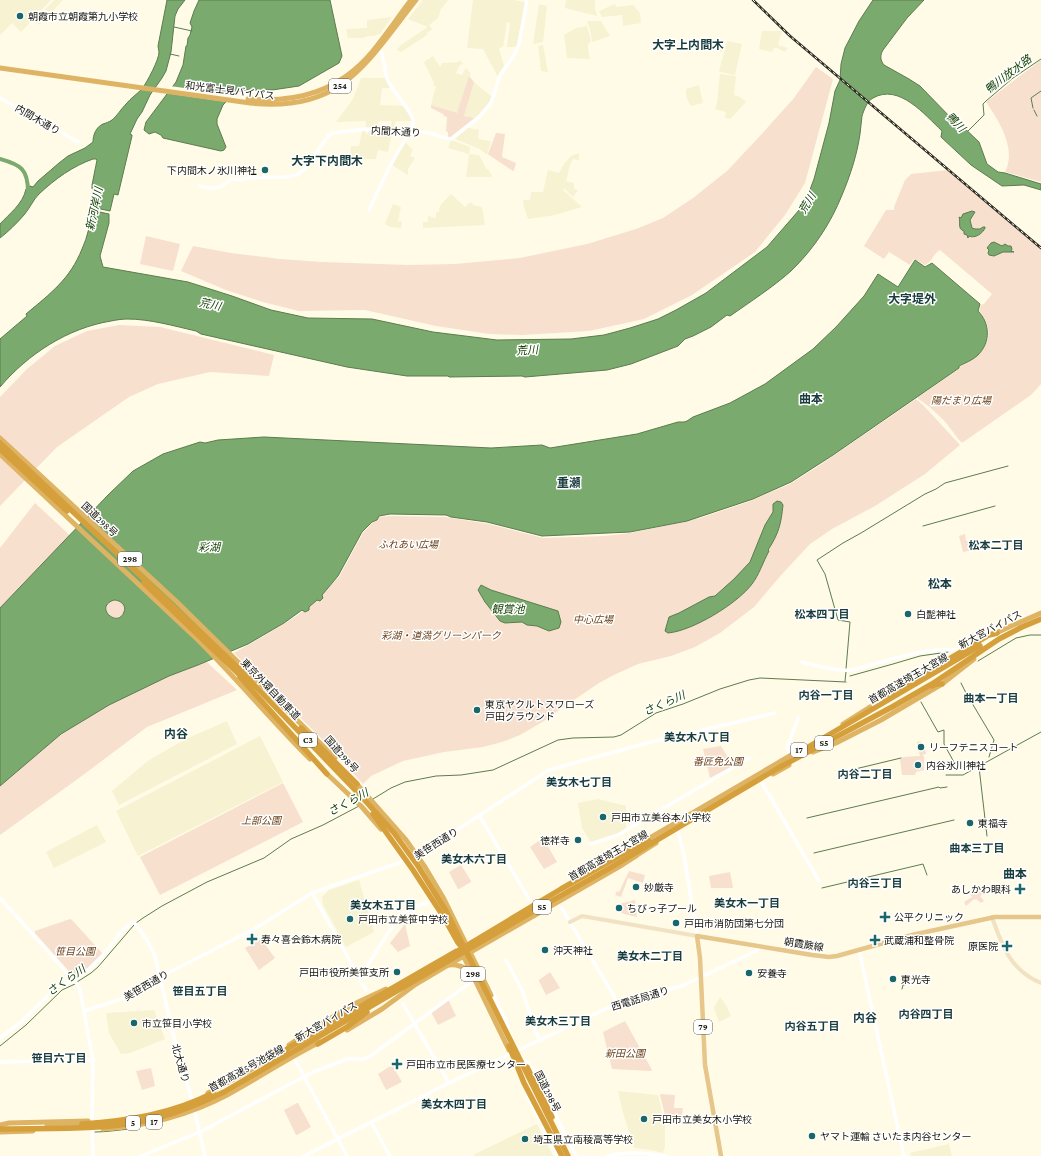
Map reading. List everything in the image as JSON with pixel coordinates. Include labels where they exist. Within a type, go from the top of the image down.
[{"type":"highway","name":"和光富士見バイパス","points":[[378,48],[411,0]]},
{"type":"highway","name":"和光富士見バイパス","points":[[0,64],[230,99],[277,100],[297,98],[332,85],[350,74],[378,48],[416,0]]},
{"type":"highway","name":"和光富士見バイパス","points":[[0,68],[122,83]]},
{"type":"highway","name":"国道298号","points":[[0,438],[177,602],[320,743],[393,824],[418,855],[439,889],[474,979],[563,1156]]},
{"type":"highway","name":"東京外環自動車道","points":[[0,443],[195,626],[262,693],[381,817],[413,858],[438,897],[470,958],[518,1057],[570,1156]]},
{"type":"highway","name":"東京外環自動車道","points":[[0,449],[228,664],[373,814],[392,836],[416,868],[444,914],[472,966],[563,1156]]},
{"type":"highway","name":"国道298号","points":[[0,454],[199,641],[281,730],[360,805],[385,834],[464,950],[478,968],[570,1156]]},
{"type":"highway","name":"新大宮バイパス","points":[[475,944],[610,865],[631,848],[790,756],[856,715],[996,633],[1041,615]]},
{"type":"highway","name":"首都高速埼玉大宮線","points":[[652,841],[857,718],[998,637],[1041,615]]},
{"type":"highway","name":"新大宮バイパス","points":[[475,944],[611,866],[636,856],[812,752],[836,743],[881,720],[942,684],[992,646],[1012,634],[1041,621]]},
{"type":"highway","name":"首都高速埼玉大宮線","points":[[475,944],[786,764],[925,688],[999,639],[1022,627],[1041,621]]},
{"type":"highway","name":"S5","points":[[881,705],[892,693],[989,635],[996,633]]},
{"type":"highway","points":[[228,664],[327,774]]},
{"type":"highway","name":"17","points":[[832,740],[894,709],[936,684],[942,684]]},
{"type":"highway","points":[[262,693],[309,736],[357,784]]},
{"type":"highway","points":[[373,814],[413,870],[464,950],[519,1055],[535,1080],[570,1156]]},
{"type":"highway","points":[[381,817],[402,839],[421,864],[438,891],[524,1083],[563,1156]]},
{"type":"highway","name":"17","points":[[376,1000],[398,994],[448,965],[464,950],[631,848]]},
{"type":"highway","name":"17","points":[[153,1117],[223,1086],[352,1005],[464,950],[636,856]]},
{"type":"highway","points":[[454,956],[463,957],[467,943],[475,944]]},
{"type":"highway","points":[[266,1064],[290,1048],[454,956],[458,945],[464,950],[471,952],[475,944]]},
{"type":"highway","points":[[318,1044],[402,991],[454,956],[458,951],[464,950],[475,944]]},
{"type":"highway","name":"首都高速5号池袋線","points":[[0,1125],[96,1123],[152,1115],[184,1106],[208,1096],[266,1064],[475,944]]},
{"type":"highway","name":"首都高速5号池袋線","points":[[0,1130],[100,1127],[126,1124],[174,1113],[203,1102],[256,1074],[475,944]]},
{"type":"highway","name":"新大宮バイパス","points":[[376,1000],[311,1040],[224,1091],[206,1099],[223,1089],[360,1010],[454,956]]},
{"type":"highway","points":[[448,965],[454,964],[467,968],[472,972]]},
{"type":"highway","name":"17","points":[[100,1124],[143,1119],[194,1109],[228,1094],[293,1056],[348,1029],[403,995],[416,984]]},
{"type":"highway","points":[[360,1010],[373,998],[390,987]]},
{"type":"highway","points":[[256,1074],[402,991]]},
{"type":"highway","points":[[288,1046],[341,1015],[376,1000]]},
{"type":"highway","points":[[311,1040],[355,1021]]},
{"type":"highway","name":"17","points":[[0,1130],[112,1129],[182,1108]]},
{"type":"highway","name":"17","points":[[0,1125],[9,1123],[143,1119]]},
{"type":"highway","points":[[0,1125],[81,1126],[0,1130]]},
{"type":"main road","points":[[570,922],[582,916],[698,936]]},
{"type":"main road","points":[[992,917],[1007,954],[1024,973],[1041,983]]},
{"type":"main road","name":"朝霞蕨線","points":[[698,936],[829,957],[844,955],[912,935],[992,917],[1041,918]]},
{"type":"main road","name":"79","points":[[698,936],[700,949],[705,1065],[721,1156]]},
{"type":"street","name":"内間木通り","points":[[200,186],[217,188],[231,179],[239,180],[297,175],[305,169],[328,136],[333,133],[366,129],[430,133],[441,138],[451,139],[479,117],[491,103],[500,75],[515,54],[519,44],[526,0]]},
{"type":"street","points":[[369,210],[386,172],[410,132],[413,124],[412,118],[389,82],[384,69],[382,52],[378,48]]},
{"type":"street","name":"内間木通り","points":[[0,98],[77,142]]},
{"type":"street","points":[[802,662],[846,670],[854,670],[918,653],[948,649],[966,651],[974,659]]},
{"type":"street","name":"美笹西通り","points":[[84,1010],[128,997],[160,977],[253,929],[312,893],[405,862],[549,770],[643,744],[775,713]]},
{"type":"street","points":[[790,756],[787,748],[798,718]]},
{"type":"street","points":[[591,844],[618,835],[748,758]]},
{"type":"street","points":[[761,781],[819,881]]},
{"type":"street","points":[[479,815],[529,899]]},
{"type":"street","points":[[676,823],[684,856],[698,936]]},
{"type":"street","points":[[312,893],[366,990]]},
{"type":"street","points":[[0,898],[79,986],[93,1060],[92,1121],[94,1156]]},
{"type":"street","points":[[365,969],[396,921],[411,908],[431,901]]},
{"type":"street","points":[[561,907],[618,1003]]},
{"type":"street","name":"北大通り","points":[[74,980],[89,969],[104,954],[121,932],[132,922],[136,925],[147,940],[155,956],[174,1037],[192,1100],[205,1156]]},
{"type":"street","name":"西電話局通り","points":[[304,1156],[449,1083],[618,1003],[682,986],[760,947]]},
{"type":"street","points":[[859,950],[904,1156]]},
{"type":"street","points":[[506,960],[522,990],[539,1040]]},
{"type":"street","points":[[141,1156],[200,1132],[312,1072],[346,1059],[365,1059],[369,1057],[474,979]]},
{"type":"street","points":[[0,1038],[20,1023],[59,985],[74,980]]},
{"type":"street","points":[[403,1004],[449,1083]]},
{"type":"street","points":[[293,1056],[347,1156]]},
{"type":"street","points":[[520,1056],[532,1068],[576,1156]]},
{"type":"street","points":[[0,1062],[93,1060]]},
{"type":"street","points":[[522,1074],[522,1085],[558,1156]]},
{"type":"street","points":[[371,1122],[390,1156]]},
{"type":"street","points":[[608,1156],[623,1153],[649,1153],[665,1156]]},
{"type":"shaded area","name":"朝霞市立朝霞第九小学校","points":[[0,0],[51,0],[21,32],[12,23],[0,35]]},
{"type":"shaded area","points":[[54,0],[63,0],[39,25],[35,20]]},
{"type":"shaded area","points":[[423,0],[448,0],[441,9],[438,18],[429,25],[432,29],[427,33],[427,35],[401,52],[397,50],[401,45],[428,27],[408,19]]},
{"type":"shaded area","points":[[473,0],[514,0],[525,3],[516,47],[507,47],[510,23],[507,22],[503,47],[499,48],[504,66],[498,77],[483,49],[467,48]]},
{"type":"shaded area","points":[[566,0],[595,0],[597,16],[565,8]]},
{"type":"shaded area","points":[[539,4],[547,6],[543,42],[533,44]]},
{"type":"shaded area","points":[[615,4],[616,7],[633,5],[640,13],[641,23],[623,26],[622,15],[602,17],[599,11]]},
{"type":"shaded area","points":[[392,17],[380,34],[363,38],[348,38],[346,29],[367,28],[367,20]]},
{"type":"shaded area","points":[[587,21],[601,21],[610,36],[592,42]]},
{"type":"shaded area","points":[[587,26],[591,41],[588,44],[590,59],[567,58],[564,35],[576,28]]},
{"type":"shaded area","points":[[762,31],[782,31],[778,45],[788,48],[785,52],[777,48],[774,48],[772,52],[759,49]]},
{"type":"shaded area","points":[[705,37],[724,44],[721,52],[704,45]]},
{"type":"shaded area","points":[[727,41],[742,44],[735,75],[719,71]]},
{"type":"shaded area","points":[[543,45],[548,72],[541,71],[538,46]]},
{"type":"shaded area","points":[[433,56],[440,67],[442,63],[458,62],[460,60],[463,64],[460,65],[456,73],[462,75],[466,68],[471,74],[469,76],[457,114],[431,105],[436,86],[433,85],[434,83],[424,62]]},
{"type":"shaded area","points":[[720,74],[736,76],[734,95],[740,97],[746,102],[730,119],[725,118],[726,112],[715,109]]},
{"type":"shaded area","points":[[361,78],[386,78],[391,88],[382,88],[380,105],[403,106],[412,121],[396,121],[393,130],[390,129],[392,121],[379,121],[377,128],[366,128],[366,121],[336,122],[353,99]]},
{"type":"shaded area","points":[[474,82],[492,97],[484,111],[475,118],[464,116]]},
{"type":"shaded area","points":[[699,85],[703,103],[691,106],[686,95],[686,89]]},
{"type":"shaded area","points":[[468,128],[479,130],[478,139],[491,141],[487,155],[480,149],[455,139]]},
{"type":"shaded area","points":[[362,131],[365,131],[365,133],[368,134],[369,131],[392,133],[388,152],[378,150],[376,159],[362,159],[349,162],[351,146],[359,146]]},
{"type":"shaded area","points":[[451,140],[470,147],[469,154],[448,148]]},
{"type":"shaded area","points":[[405,142],[413,150],[410,156],[415,158],[408,169],[408,175],[392,165]]},
{"type":"shaded area","points":[[579,153],[579,160],[573,159],[570,165],[566,181],[574,183],[574,189],[578,190],[573,197],[564,188],[563,190],[582,207],[555,215],[528,219],[523,200],[530,200],[531,192],[543,192],[548,170],[559,173],[571,156]]},
{"type":"shaded area","points":[[469,154],[479,155],[486,169],[488,169],[492,176],[491,177],[466,177]]},
{"type":"shaded area","points":[[451,194],[465,207],[469,203],[472,203],[473,205],[482,207],[485,225],[423,228],[423,222],[428,222],[428,216],[436,218],[436,212],[439,212],[440,206]]},
{"type":"shaded area","points":[[393,204],[401,207],[398,221],[402,222],[401,228],[390,227],[385,224]]},
{"type":"shaded area","points":[[227,721],[237,744],[119,805],[112,791],[149,760],[188,738]]},
{"type":"shaded area","points":[[260,736],[283,782],[138,856],[116,811]]},
{"type":"shaded area","name":"戸田市立美谷本小学校","points":[[598,799],[626,805],[626,829],[618,834],[591,842],[582,828],[578,803]]},
{"type":"shaded area","points":[[97,825],[106,842],[54,868],[46,852]]},
{"type":"shaded area","name":"戸田市立美笹中学校","points":[[359,880],[374,932],[346,947],[323,905],[322,897],[329,890]]},
{"type":"shaded area","points":[[720,997],[731,1016],[719,1022],[714,1008]]},
{"type":"shaded area","name":"市立笹目小学校","points":[[154,1010],[165,1039],[130,1053],[121,1054],[109,1033],[106,1013]]},
{"type":"shaded area","name":"戸田市立美女木小学校","points":[[618,1091],[658,1095],[665,1125],[665,1147],[663,1153],[634,1148]]},
{"type":"shaded area","name":"埼玉県立南稜高等学校","points":[[537,1124],[553,1156],[473,1155]]},
{"type":"shaded area","points":[[949,1144],[952,1156],[911,1156],[910,1153]]},
{"type":"green space","points":[[1041,60],[1041,182],[1005,172],[1009,154],[1008,145],[1001,126],[986,102]]},
{"type":"green space","points":[[816,67],[833,79],[805,183],[785,215],[755,252],[692,295],[644,319],[589,331],[522,335],[489,334],[436,326],[365,310],[299,311],[263,302],[226,290],[181,271],[193,246],[231,253],[322,262],[408,265],[455,264],[520,258],[587,244],[636,229],[663,218],[693,198],[727,171],[794,98]]},
{"type":"green space","points":[[469,76],[474,82],[464,116],[475,118],[451,137],[448,137],[448,132],[446,131],[447,117],[431,108],[431,105],[457,113]]},
{"type":"green space","points":[[496,133],[505,134],[502,157],[516,163],[513,171],[488,154]]},
{"type":"green space","name":"陽だまり広場","points":[[948,170],[1041,249],[1041,384],[1031,395],[962,443],[940,416],[917,398],[975,357],[986,344],[988,328],[979,311],[981,305],[984,304],[992,294],[940,250],[925,265],[914,259],[910,265],[889,252],[884,259],[864,246],[886,210],[894,210],[905,180],[911,174]]},
{"type":"green space","points":[[146,236],[180,244],[173,271],[140,264]]},
{"type":"green space","points":[[119,325],[160,327],[274,355],[269,376],[210,372],[158,384],[129,397],[57,447],[0,506],[0,397],[27,369],[55,346],[87,331]]},
{"type":"green space","name":"彩湖・道満グリーンパーク","points":[[916,399],[960,445],[925,474],[875,506],[832,529],[810,544],[754,607],[720,633],[695,647],[671,656],[638,664],[614,675],[599,683],[544,721],[520,735],[502,742],[483,747],[444,752],[403,761],[371,776],[363,784],[319,736],[234,653],[298,615],[339,577],[363,533],[372,523],[377,521],[379,517],[445,517],[489,524],[543,538],[604,536],[631,533],[700,518],[748,502],[790,484]]},
{"type":"green space","points":[[35,503],[237,690],[147,727],[0,835],[0,548]]},
{"type":"green space","points":[[965,534],[966,541],[974,540],[977,549],[963,552],[959,536]]},
{"type":"green space","points":[[921,741],[926,753],[922,755],[924,756],[924,770],[916,772],[915,775],[902,775],[900,759],[903,757],[920,756],[917,742]]},
{"type":"green space","name":"番匠免公園","points":[[721,746],[733,766],[710,778],[703,749]]},
{"type":"green space","name":"上部公園","points":[[283,783],[303,822],[160,895],[140,857]]},
{"type":"green space","points":[[543,838],[557,862],[544,869],[530,847]]},
{"type":"green space","points":[[461,865],[471,882],[458,889],[449,872]]},
{"type":"green space","points":[[629,871],[645,875],[643,883],[628,878],[621,897],[615,895],[617,891],[619,892]]},
{"type":"green space","points":[[730,872],[733,888],[711,888],[709,876]]},
{"type":"green space","points":[[981,885],[984,893],[980,896],[984,901],[981,903],[976,899],[966,906],[964,902],[972,897],[970,894]]},
{"type":"green space","points":[[635,900],[637,917],[624,914],[617,910],[616,905]]},
{"type":"green space","name":"笹目公園","points":[[70,919],[102,953],[89,968],[76,977],[74,977],[35,933],[35,931]]},
{"type":"green space","points":[[405,924],[410,946],[398,952],[390,943]]},
{"type":"green space","points":[[261,939],[275,958],[259,970],[245,948]]},
{"type":"green space","points":[[550,972],[560,988],[546,995],[539,980]]},
{"type":"green space","points":[[448,999],[456,1016],[438,1025],[431,1012]]},
{"type":"green space","name":"新田公園","points":[[625,1021],[652,1070],[651,1071],[612,1069],[603,1032]]},
{"type":"green space","points":[[392,1065],[402,1082],[386,1090],[378,1074]]},
{"type":"green space","points":[[151,1068],[155,1086],[142,1090],[136,1071]]},
{"type":"green space","points":[[661,1094],[675,1095],[674,1108],[683,1108],[681,1122],[667,1123]]},
{"type":"green space","points":[[297,1103],[311,1127],[296,1135],[284,1110]]},
{"type":"water","points":[[167,0],[185,0],[175,16],[171,52],[166,71],[150,95],[130,134],[132,136],[118,195],[114,194],[110,211],[96,208],[97,201],[92,185],[97,160],[93,159],[71,169],[45,188],[37,196],[21,218],[0,238],[0,224],[19,204],[26,189],[30,186],[33,187],[68,156],[85,148],[93,142],[94,134],[98,127],[114,119],[128,102],[142,89],[157,60],[159,52],[158,46]]},
{"type":"water","points":[[199,0],[330,0],[342,56],[339,63],[299,86],[272,90],[246,90],[233,94],[223,105],[217,119],[217,124],[226,147],[224,150],[221,151],[163,138],[155,132],[149,134],[144,130],[146,122],[176,82],[183,65],[186,46],[192,27],[190,23]]},
{"type":"water","points":[[873,0],[924,0],[907,18],[883,50],[881,58],[884,65],[920,86],[954,121],[957,121],[979,142],[987,164],[998,172],[1041,184],[1041,190],[1024,185],[1002,186],[971,165],[941,137],[942,131],[911,103],[902,98],[883,94],[871,99],[866,106],[862,116],[859,142],[855,158],[838,205],[821,236],[799,263],[777,283],[730,316],[727,315],[711,327],[685,339],[678,346],[631,364],[607,370],[525,377],[407,376],[347,367],[201,334],[196,331],[162,323],[125,319],[95,324],[64,336],[36,353],[0,387],[0,339],[52,292],[72,269],[86,240],[95,211],[109,214],[109,223],[100,256],[103,267],[188,282],[271,310],[308,318],[372,319],[433,332],[497,340],[571,339],[604,335],[658,319],[706,293],[767,247],[800,209],[808,195],[814,179],[829,123],[835,91],[840,80],[841,64],[845,48],[859,21]]},
{"type":"water","points":[[972,211],[975,212],[970,220],[972,228],[985,228],[978,235],[974,237],[969,236],[968,238],[960,227],[959,217],[961,218],[963,214]]},
{"type":"water","points":[[994,242],[1002,246],[1005,244],[1011,246],[1011,251],[1014,252],[1003,252],[994,256],[989,255],[989,250],[987,248]]},
{"type":"water","name":"彩湖","points":[[915,260],[925,267],[932,263],[980,304],[978,311],[987,327],[987,339],[982,350],[974,358],[959,366],[959,368],[833,455],[791,482],[753,499],[687,521],[630,532],[542,536],[487,522],[446,515],[390,514],[379,516],[377,520],[372,522],[362,532],[338,576],[322,595],[323,598],[320,601],[317,600],[309,607],[309,610],[305,612],[302,610],[284,623],[248,644],[169,676],[109,705],[61,734],[0,786],[0,608],[108,495],[133,471],[163,454],[200,442],[205,443],[218,440],[264,437],[491,448],[542,445],[550,448],[637,434],[678,422],[687,421],[693,417],[730,403],[765,384],[813,349],[836,327],[864,296],[878,274],[898,287]],"holes":[[[116,600],[121,602],[125,609],[121,617],[113,618],[106,611],[106,607],[108,603]]]},
{"type":"water","points":[[777,501],[781,502],[783,505],[779,528],[759,573],[752,584],[736,600],[701,622],[678,631],[668,633],[665,631],[669,617],[709,597],[715,596],[750,562],[765,525],[773,512],[773,504]]},
{"type":"water","name":"観賞池","points":[[481,585],[491,590],[558,611],[561,622],[559,628],[549,631],[537,626],[527,625],[522,622],[505,623],[500,621],[485,602],[478,590]]},
{"type":"pier","points":[[170,86],[234,95],[227,102],[165,93]]},
{"type":"waterway","points":[[174,27],[192,31]]},
{"type":"waterway","points":[[170,54],[179,56]]},
{"type":"waterway","name":"鴨川放水路","points":[[968,131],[984,115],[983,104],[986,101],[1013,78],[1041,59]]},
{"type":"waterway","points":[[1033,108],[1031,98],[1041,91]]},
{"type":"waterway","points":[[1034,110],[1037,116]]},
{"type":"waterway","points":[[0,159],[13,163],[22,169],[27,178],[28,192]]},
{"type":"waterway","points":[[846,669],[850,622],[838,620],[825,574],[817,560],[945,483],[1008,466]]},
{"type":"waterway","points":[[923,526],[995,506]]},
{"type":"waterway","points":[[978,661],[1016,638],[1030,635],[1041,635]]},
{"type":"waterway","points":[[850,676],[920,656],[948,652]]},
{"type":"waterway","points":[[845,681],[846,672]]},
{"type":"waterway","name":"さくら川","points":[[373,799],[391,788],[405,782],[436,776],[461,775],[493,770],[558,740],[614,737],[621,735],[656,713],[720,689],[749,680],[760,678],[846,682]]},
{"type":"waterway","points":[[961,683],[994,740],[989,757]]},
{"type":"waterway","points":[[921,702],[938,732],[944,730],[944,744],[955,764],[962,764]]},
{"type":"waterway","points":[[946,775],[963,775],[1041,732]]},
{"type":"waterway","points":[[851,770],[901,758]]},
{"type":"waterway","points":[[979,767],[987,836]]},
{"type":"waterway","points":[[807,818],[939,787],[947,787]]},
{"type":"waterway","name":"さくら川","points":[[136,923],[162,906],[207,882],[264,858],[291,839],[323,825],[359,806]]},
{"type":"waterway","points":[[814,853],[954,820]]},
{"type":"waterway","points":[[822,888],[923,864],[927,875]]},
{"type":"waterway","name":"さくら川","points":[[77,982],[98,967],[134,925]]},
{"type":"waterway","points":[[902,989],[903,985],[905,985],[907,976]]},
{"type":"waterway","name":"さくら川","points":[[0,1046],[26,1025],[62,990],[75,984]]},
{"type":"waterway","points":[[95,1132],[139,1129]]},
{"type":"railway","points":[[753,0],[790,36],[1041,248]]},
{"type":"place","name":"朝霞市立朝霞第九小学校","points":[[20,16]]},
{"type":"place","name":"下内間木ノ氷川神社","points":[[265,170]]},
{"type":"place","name":"白髭神社","points":[[908,614]]},
{"type":"place","name":"東京ヤクルトスワローズ 戸田グラウンド","points":[[477,710]]},
{"type":"place","name":"リーフテニスコート","points":[[921,747]]},
{"type":"place","name":"内谷氷川神社","points":[[918,765]]},
{"type":"place","name":"戸田市立美谷本小学校","points":[[603,817]]},
{"type":"place","name":"東福寺","points":[[970,823]]},
{"type":"place","name":"徳祥寺","points":[[578,840]]},
{"type":"place","name":"妙厳寺","points":[[636,887]]},
{"type":"place","name":"あしかわ眼科","points":[[1020,889]]},
{"type":"place","name":"ちびっ子プール","points":[[619,908]]},
{"type":"place","name":"公平クリニック","points":[[885,917]]},
{"type":"place","name":"戸田市立美笹中学校","points":[[350,919]]},
{"type":"place","name":"戸田市消防団第七分団","points":[[676,923]]},
{"type":"place","name":"寿々喜会鈴木病院","points":[[252,939]]},
{"type":"place","name":"武蔵浦和整骨院","points":[[875,940]]},
{"type":"place","name":"原医院","points":[[1007,946]]},
{"type":"place","name":"沖天神社","points":[[545,950]]},
{"type":"place","name":"戸田市役所美笹支所","points":[[397,972]]},
{"type":"place","name":"安養寺","points":[[749,973]]},
{"type":"place","name":"東光寺","points":[[893,979]]},
{"type":"place","name":"市立笹目小学校","points":[[134,1023]]},
{"type":"place","name":"戸田市立市民医療センター","points":[[397,1064]]},
{"type":"place","name":"戸田市立美女木小学校","points":[[644,1119]]},
{"type":"place","name":"ヤマト運輸 さいたま内谷センター","points":[[812,1136]]},
{"type":"place","name":"埼玉県立南稜高等学校","points":[[525,1139]]},
{"type":"district","name":"大字上内間木","points":[[688,45]]},
{"type":"district","name":"大字下内間木","points":[[327,161]]},
{"type":"district","name":"大字堤外","points":[[912,299]]},
{"type":"district","name":"曲本","points":[[811,399]]},
{"type":"district","name":"重瀬","points":[[569,483]]},
{"type":"district","name":"松本二丁目","points":[[996,545]]},
{"type":"district","name":"松本","points":[[940,584]]},
{"type":"district","name":"松本四丁目","points":[[822,614]]},
{"type":"district","name":"内谷一丁目","points":[[826,695]]},
{"type":"district","name":"曲本一丁目","points":[[991,698]]},
{"type":"district","name":"内谷","points":[[176,734]]},
{"type":"district","name":"美女木八丁目","points":[[697,737]]},
{"type":"district","name":"内谷二丁目","points":[[865,774]]},
{"type":"district","name":"美女木七丁目","points":[[579,782]]},
{"type":"district","name":"曲本三丁目","points":[[977,848]]},
{"type":"district","name":"美女木六丁目","points":[[474,859]]},
{"type":"district","name":"曲本","points":[[1015,874]]},
{"type":"district","name":"内谷三丁目","points":[[875,883]]},
{"type":"district","name":"美女木一丁目","points":[[747,903]]},
{"type":"district","name":"美女木五丁目","points":[[383,905]]},
{"type":"district","name":"美女木二丁目","points":[[650,956]]},
{"type":"district","name":"笹目五丁目","points":[[200,991]]},
{"type":"district","name":"内谷四丁目","points":[[926,1014]]},
{"type":"district","name":"内谷","points":[[865,1018]]},
{"type":"district","name":"美女木三丁目","points":[[558,1021]]},
{"type":"district","name":"内谷五丁目","points":[[812,1026]]},
{"type":"district","name":"笹目六丁目","points":[[59,1058]]},
{"type":"district","name":"美女木四丁目","points":[[454,1104]]},
{"type":"water label","name":"鴨川","points":[[956,122]]},
{"type":"water label","name":"荒川","points":[[807,203]]},
{"type":"water label","name":"新河岸川","points":[[94,209]]},
{"type":"water label","name":"荒川","points":[[210,304]]},
{"type":"water label","name":"荒川","points":[[527,350]]},
{"type":"park label","name":"ふれあい広場","points":[[408,544]]},
{"type":"park label","name":"中心広場","points":[[593,619]]}]
